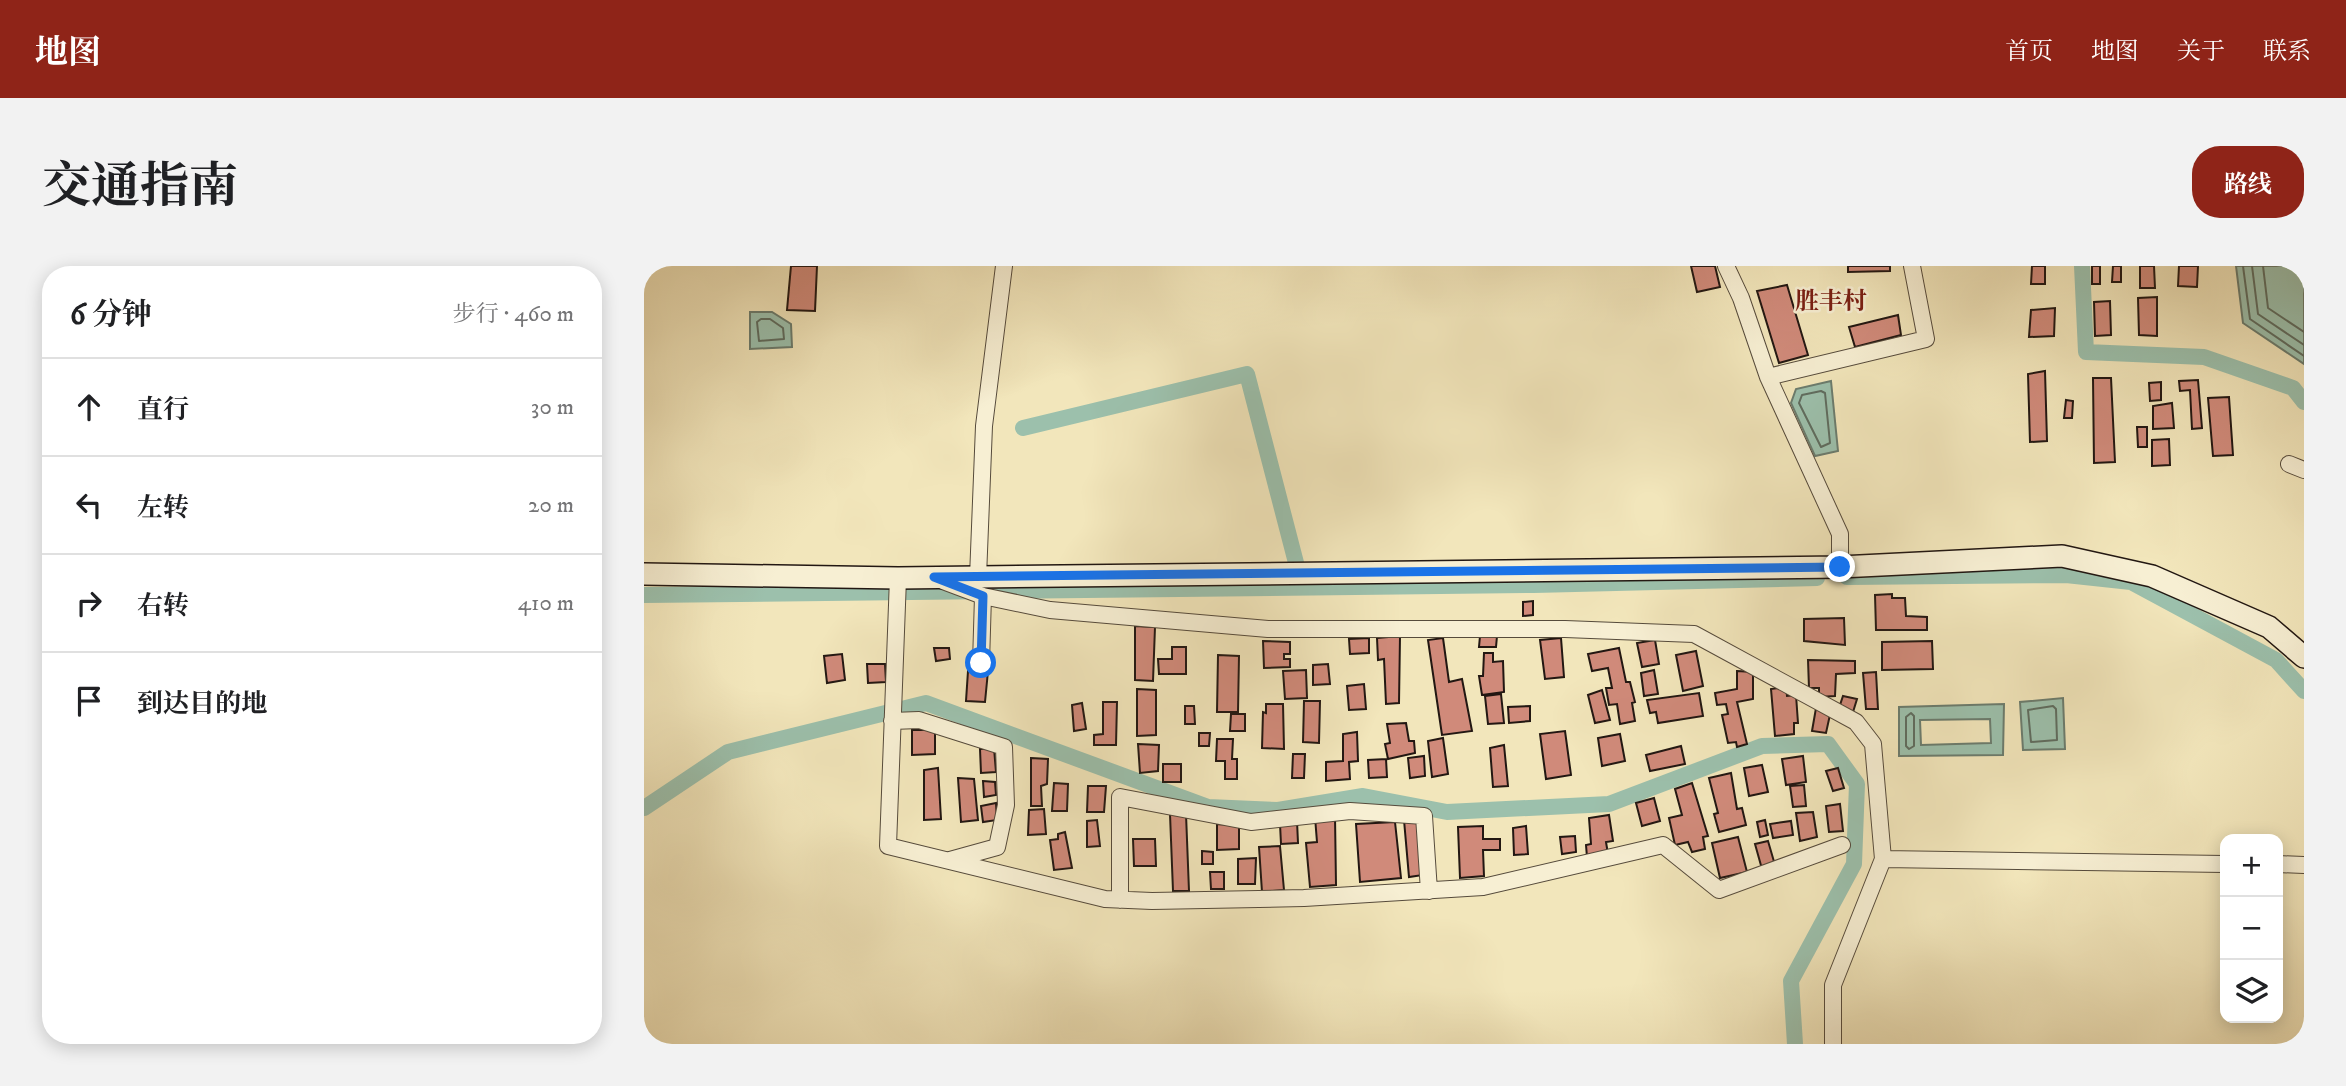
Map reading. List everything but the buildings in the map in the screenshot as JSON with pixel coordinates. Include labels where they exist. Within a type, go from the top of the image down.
[{"type":"street","points":[[981,663],[984,426],[1004,266]]},
{"type":"street","points":[[1726,266],[1741,298],[1768,377],[1840,534],[1840,567]]},
{"type":"street","points":[[1768,377],[1926,339],[1912,266]]},
{"type":"street","points":[[981,587],[1840,567],[2062,556],[2152,576],[2269,628],[2304,657]]},
{"type":"street","points":[[644,575],[934,577],[981,587],[1049,610],[1268,629],[1565,629],[1694,634],[1856,722],[1872,744],[1883,859],[1833,985],[1833,1044]]},
{"type":"street","points":[[898,578],[888,846],[1120,900],[1304,898],[1483,887],[1663,845],[1719,890],[1842,845]]},
{"type":"street","points":[[892,722],[919,720],[1004,747],[1006,805],[997,847],[947,861]]},
{"type":"street","points":[[1120,900],[1120,797],[1251,822],[1350,811],[1424,816],[1429,891]]},
{"type":"street","points":[[1883,859],[2220,864]]},
{"type":"street","points":[[2283,864],[2304,865]]},
{"type":"water","points":[[2236,266],[2304,266],[2304,364],[2243,323]]},
{"type":"water","points":[[750,312],[772,312],[791,324],[792,347],[750,349]]},
{"type":"water","points":[[1831,381],[1838,451],[1815,456],[1791,403],[1796,389]]},
{"type":"water","points":[[2063,698],[2065,749],[2023,750],[2020,702]]},
{"type":"water","points":[[2004,704],[2003,755],[1899,756],[1899,707]],"holes":[[[1990,719],[1991,743],[1921,745],[1920,720]]]},
{"type":"waterway","points":[[2082,266],[2086,352],[2204,357],[2293,388],[2304,402]]},
{"type":"waterway","points":[[1023,428],[1247,374],[1301,582]]},
{"type":"waterway","points":[[1847,577],[2066,575],[2131,582],[2276,660],[2304,691]]},
{"type":"waterway","points":[[644,595],[1534,585],[1817,578]]},
{"type":"waterway","points":[[644,808],[728,752],[926,703],[1208,807],[1278,810],[1363,796],[1447,812],[1609,804],[1762,746],[1828,744],[1857,784],[1854,864],[1791,981],[1795,1044]]},
{"type":"district","name":"胜丰村","points":[[1831,302]]},
{"type":"route","points":[[981,663],[983,596],[934,577],[1840,567]]}]
